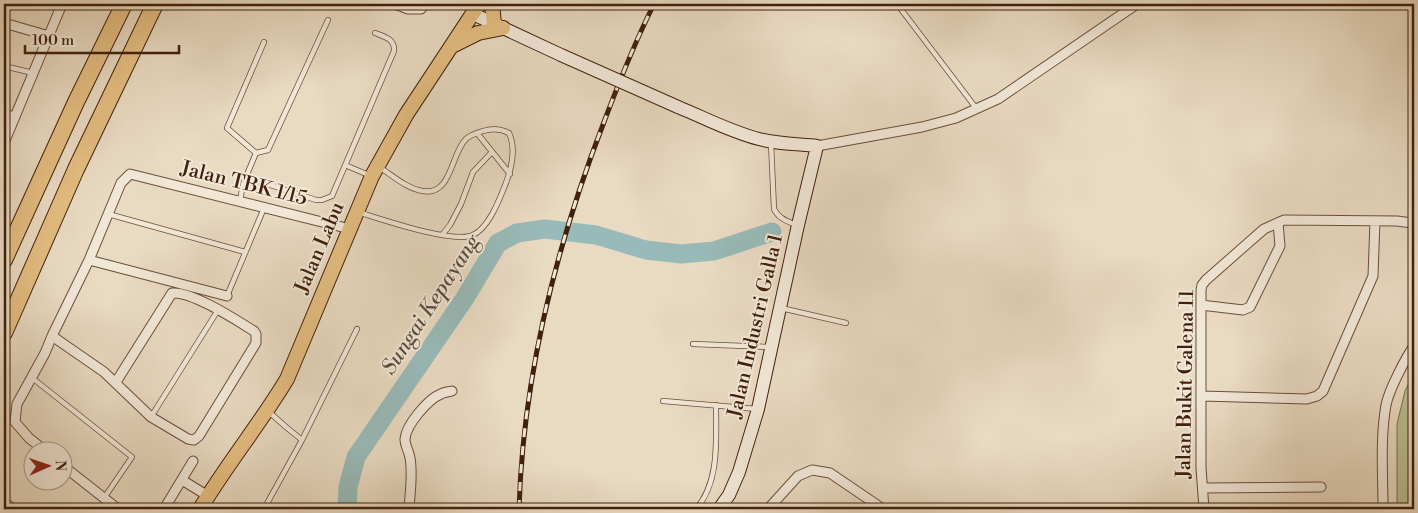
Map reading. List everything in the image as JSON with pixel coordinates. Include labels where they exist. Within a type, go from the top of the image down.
[{"type":"highway","points":[[4,260],[76,102],[124,4]]},
{"type":"highway","points":[[4,332],[76,168],[155,4]]},
{"type":"main road","points":[[492,4],[498,26]]},
{"type":"main road","points":[[476,9],[498,26],[735,131],[771,141],[817,146]]},
{"type":"main road","name":"Jalan Labu","points":[[200,509],[234,456],[268,411],[287,380],[375,171],[406,115],[476,9]]},
{"type":"main road","points":[[451,47],[478,33],[498,26]]},
{"type":"main road","name":"Jalan Industri Galla 1","points":[[719,509],[739,472],[758,409],[817,146]]},
{"type":"street","points":[[4,143],[62,4]]},
{"type":"street","points":[[396,4],[408,9],[421,9],[424,4]]},
{"type":"street","points":[[817,146],[956,118],[998,99],[1137,4]]},
{"type":"street","points":[[4,23],[48,36]]},
{"type":"street","points":[[4,114],[15,117]]},
{"type":"street","name":"Jalan TBK 1/15","points":[[108,214],[120,183],[130,174],[350,228]]},
{"type":"street","points":[[32,440],[15,422],[17,404],[45,353],[89,260],[108,214]]},
{"type":"street","name":"Jalan Bukit Galena 11","points":[[1204,509],[1201,468],[1202,285],[1264,229],[1284,220],[1396,221],[1412,222],[1414,224]]},
{"type":"street","points":[[1202,396],[1307,399],[1317,396],[1323,391],[1373,276],[1375,221]]},
{"type":"street","points":[[1201,305],[1243,310],[1250,308],[1280,246],[1278,223]]},
{"type":"street","points":[[89,260],[228,296]]},
{"type":"street","points":[[52,336],[104,372],[151,417],[188,439],[194,440],[199,436],[256,342],[254,331],[193,298],[172,293],[116,382]]},
{"type":"street","points":[[1383,509],[1383,427],[1387,403],[1414,346]]},
{"type":"street","points":[[410,509],[411,468],[410,457],[405,445],[408,429],[411,422],[434,398],[440,394],[452,391]]},
{"type":"street","points":[[164,509],[193,461]]},
{"type":"street","points":[[768,509],[798,476],[812,470],[830,473],[883,509]]},
{"type":"street","points":[[72,473],[118,509]]},
{"type":"street","points":[[182,480],[208,496]]},
{"type":"street","points":[[1203,488],[1321,487]]},
{"type":"lane","points":[[897,4],[976,108]]},
{"type":"lane","points":[[256,153],[268,150],[328,20]]},
{"type":"lane","points":[[246,177],[316,200],[332,196],[394,52],[394,44],[391,40],[375,33]]},
{"type":"lane","points":[[256,153],[226,128],[264,42]]},
{"type":"lane","points":[[4,66],[33,74]]},
{"type":"lane","points":[[345,165],[375,171],[416,189],[431,191],[439,187],[445,180],[466,138],[490,129],[502,129],[509,133],[513,140],[510,174],[494,210],[485,224],[475,234],[465,237],[442,235],[357,212]]},
{"type":"lane","points":[[477,133],[510,174]]},
{"type":"lane","points":[[771,141],[774,209],[777,215],[788,222],[798,225]]},
{"type":"lane","points":[[442,235],[450,226],[461,204],[473,172],[492,152]]},
{"type":"lane","points":[[240,201],[246,177],[256,153]]},
{"type":"lane","points":[[228,296],[264,208]]},
{"type":"lane","points":[[108,214],[245,252]]},
{"type":"lane","points":[[780,308],[846,323]]},
{"type":"lane","points":[[151,417],[218,310]]},
{"type":"lane","points":[[264,509],[302,440],[357,329]]},
{"type":"lane","points":[[693,344],[772,347]]},
{"type":"lane","points":[[32,377],[132,457],[104,498]]},
{"type":"lane","points":[[663,401],[758,409]]},
{"type":"lane","points":[[696,509],[702,502],[712,480],[716,442],[716,405]]},
{"type":"lane","points":[[268,411],[302,440]]},
{"type":"lane","points":[[4,499],[17,509]]},
{"type":"green space","points":[[1414,373],[1414,509],[1397,509],[1397,424],[1405,391]]},
{"type":"waterway","name":"Sungai Kepayang","points":[[347,509],[348,487],[356,457],[465,298],[498,243],[517,233],[545,229],[596,235],[646,250],[681,254],[714,251],[772,232]]},
{"type":"railway","points":[[519,509],[527,410],[545,312],[557,264],[571,216],[604,122],[640,33],[654,4]]}]
